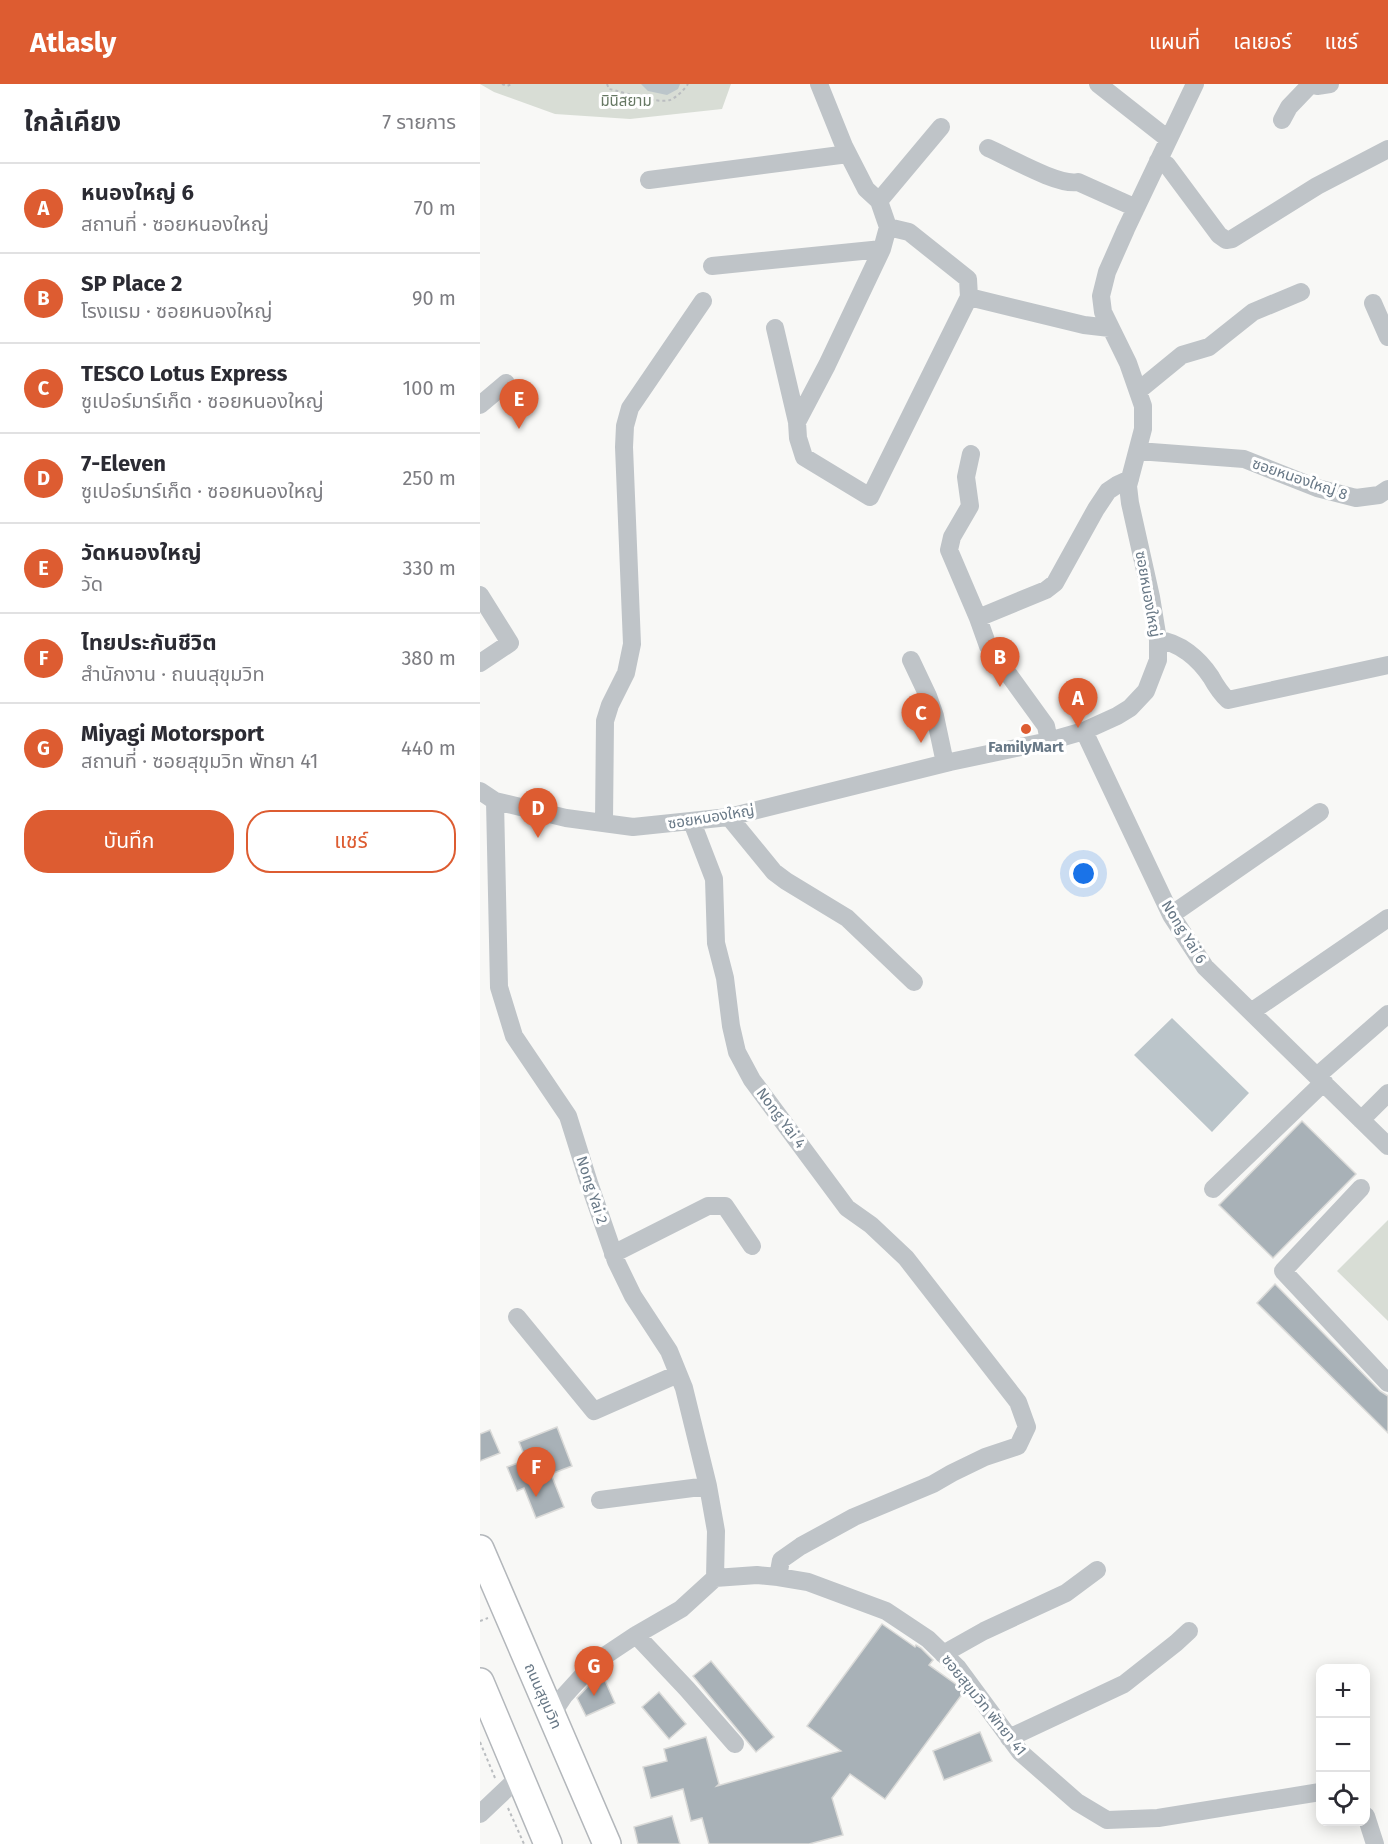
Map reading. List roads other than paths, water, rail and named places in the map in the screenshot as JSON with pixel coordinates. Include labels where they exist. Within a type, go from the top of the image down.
[{"type":"highway","name":"ถนนสุขุมวิท","points":[[481,1555],[487,1588],[552,1714],[607,1844]]},
{"type":"highway","points":[[480,1682],[548,1844]]},
{"type":"street","points":[[797,422],[882,249],[888,227],[879,201],[866,189],[848,154],[819,84]]},
{"type":"street","points":[[1098,84],[1168,139]]},
{"type":"street","name":"ซอยหนองใหญ่","points":[[487,796],[566,818],[633,827],[729,817],[945,763],[1049,741],[1084,731],[1130,708],[1146,691],[1158,660],[1158,640],[1151,597],[1130,503],[1130,479],[1143,429],[1143,406],[1128,363],[1103,312],[1101,296],[1107,272],[1195,84]]},
{"type":"street","points":[[1282,120],[1289,107],[1312,84],[1317,86],[1330,84]]},
{"type":"street","points":[[879,201],[941,127]]},
{"type":"street","points":[[988,148],[1058,180],[1071,184],[1078,182],[1136,208]]},
{"type":"street","points":[[1158,161],[1167,165],[1226,240],[1317,186],[1388,149]]},
{"type":"street","points":[[649,180],[848,154]]},
{"type":"street","points":[[775,328],[804,457],[870,497],[969,297],[968,279],[909,232],[888,227]]},
{"type":"street","points":[[712,266],[882,249]]},
{"type":"street","points":[[1138,391],[1182,355],[1209,346],[1253,312],[1301,292]]},
{"type":"street","points":[[969,297],[1084,325],[1110,328]]},
{"type":"street","points":[[604,822],[605,721],[610,705],[626,673],[632,644],[625,426],[630,408],[703,301]]},
{"type":"street","points":[[1373,303],[1388,337]]},
{"type":"street","points":[[480,405],[506,383]]},
{"type":"street","name":"ซอยหนองใหญ่ 8","points":[[1138,452],[1244,459],[1317,488],[1356,498],[1379,495],[1388,489]]},
{"type":"street","points":[[971,454],[966,477],[970,506],[952,537],[949,550],[988,646],[1046,726],[1049,741]]},
{"type":"street","points":[[978,618],[1046,590],[1055,583],[1096,509],[1108,492],[1116,485],[1130,479]]},
{"type":"street","points":[[480,595],[510,643],[480,663]]},
{"type":"street","points":[[1158,640],[1180,647],[1197,660],[1210,675],[1220,694],[1228,700],[1388,665]]},
{"type":"street","points":[[911,660],[935,716],[945,763]]},
{"type":"street","name":"Nong Yai 6","points":[[1084,731],[1171,915],[1205,967],[1388,1146]]},
{"type":"street","name":"Nong Yai 2","points":[[487,796],[499,987],[514,1036],[568,1116],[613,1254],[633,1296],[669,1351],[684,1388],[708,1486],[716,1530],[715,1578]]},
{"type":"street","points":[[1171,915],[1320,812]]},
{"type":"street","points":[[729,817],[774,872],[786,882],[847,918],[914,982]]},
{"type":"street","name":"Nong Yai 4","points":[[692,822],[714,879],[716,943],[725,978],[731,1026],[737,1052],[752,1080],[847,1208],[906,1258],[1018,1402],[1027,1427],[1018,1446],[985,1457],[933,1484],[854,1517],[801,1546],[781,1560],[778,1576]]},
{"type":"street","points":[[1251,1012],[1388,918]]},
{"type":"street","points":[[1213,1189],[1388,1014]]},
{"type":"street","points":[[1361,1120],[1388,1093]]},
{"type":"street","points":[[1361,1188],[1283,1271],[1388,1383]]},
{"type":"street","points":[[613,1254],[708,1206],[725,1206],[752,1246]]},
{"type":"street","points":[[517,1317],[594,1411],[678,1374]]},
{"type":"street","points":[[600,1500],[708,1486]]},
{"type":"street","points":[[944,1654],[984,1631],[1066,1593],[1097,1570]]},
{"type":"street","name":"ซอยสุขุมวิท พัทยา 41","points":[[715,1578],[778,1576],[808,1582],[886,1611],[928,1639],[958,1668],[1020,1752],[1077,1802],[1107,1820],[1158,1818],[1316,1793]]},
{"type":"street","points":[[552,1714],[564,1696],[594,1663],[681,1609],[715,1578]]},
{"type":"street","points":[[1009,1737],[1124,1684],[1189,1631]]},
{"type":"street","points":[[636,1635],[735,1744]]},
{"type":"street","points":[[480,1814],[519,1776]]},
{"type":"street","points":[[1369,1826],[1375,1844]]},
{"type":"place","name":"วัดหนองใหญ่","points":[[519,429]]},
{"type":"place","name":"SP Place 2","points":[[1000,687]]},
{"type":"place","name":"หนองใหญ่ 6","points":[[1078,728]]},
{"type":"place","name":"FamilyMart","points":[[1026,729]]},
{"type":"place","name":"TESCO Lotus Express","points":[[921,743]]},
{"type":"place","name":"7-Eleven","points":[[538,838]]},
{"type":"place","name":"ไทยประกันชีวิต","points":[[536,1497]]},
{"type":"place","name":"Miyagi Motorsport","points":[[594,1696]]},
{"type":"park label","name":"มินิสยาม","points":[[626,101]]}]
